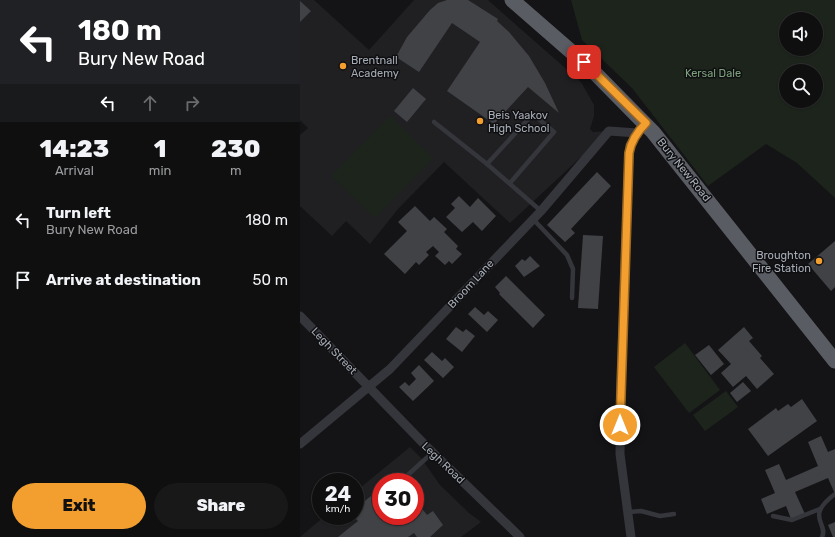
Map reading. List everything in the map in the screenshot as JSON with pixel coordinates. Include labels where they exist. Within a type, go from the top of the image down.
[{"type":"highway","name":"Bury New Road","points":[[512,0],[590,68],[835,361]]},
{"type":"street","name":"Broom Lane","points":[[300,444],[396,364],[541,211],[608,131],[641,128]]},
{"type":"street","points":[[631,537],[620,454],[621,381],[629,153],[630,145],[641,128]]},
{"type":"street","name":"Legh Street","points":[[300,316],[368,386]]},
{"type":"street","name":"Legh Road","points":[[368,386],[432,452],[520,537]]},
{"type":"lane","points":[[488,164],[533,114],[554,132],[510,183]]},
{"type":"lane","points":[[434,122],[488,164],[541,211]]},
{"type":"lane","points":[[533,219],[567,255],[573,269],[572,298]]},
{"type":"lane","points":[[410,473],[432,452]]},
{"type":"lane","points":[[773,516],[792,520],[820,509],[835,494]]},
{"type":"lane","points":[[820,509],[819,517],[823,533],[822,537]]},
{"type":"lane","points":[[628,512],[641,511],[660,516],[674,514]]},
{"type":"shaded area","name":"Beis Yaakov High School","points":[[300,0],[314,0],[369,50],[414,0],[488,0],[581,82],[594,105],[594,116],[590,129],[593,132],[609,131],[510,223],[444,162],[398,209],[370,244],[346,221],[332,236],[300,206],[300,135],[308,128],[300,120]]},
{"type":"shaded area","points":[[410,447],[421,458],[440,485],[469,513],[481,522],[461,537],[300,537],[314,525],[364,525],[364,485],[372,478],[372,525],[424,525],[424,473],[378,473]]},
{"type":"green space","name":"Kersal Dale","points":[[571,0],[835,0],[835,198],[797,163],[766,144],[708,186],[632,88],[582,40]]},
{"type":"green space","points":[[390,116],[433,158],[375,218],[331,176]]},
{"type":"green space","points":[[685,343],[720,390],[689,413],[654,367]]},
{"type":"green space","points":[[726,391],[738,407],[705,431],[693,415]]},
{"type":"building","points":[[447,0],[468,0],[498,19],[497,21],[509,32],[529,56],[545,83],[559,113],[528,87],[494,124],[447,91],[480,42],[452,23],[419,72],[396,57],[407,37],[430,10],[438,3]]},
{"type":"building","points":[[300,1],[311,11],[300,22]]},
{"type":"building","points":[[413,88],[426,99],[407,122],[394,111]]},
{"type":"building","points":[[597,172],[611,186],[571,229],[575,233],[565,242],[547,225]]},
{"type":"building","points":[[459,196],[470,207],[478,198],[496,216],[482,231],[473,222],[462,232],[446,217],[455,208],[451,204]]},
{"type":"building","points":[[415,206],[430,221],[434,217],[447,229],[444,232],[458,246],[456,249],[462,254],[452,264],[449,261],[445,265],[435,256],[439,252],[433,246],[426,252],[429,255],[419,265],[416,262],[405,274],[384,254],[407,231],[398,222]]},
{"type":"building","points":[[583,235],[603,236],[598,309],[578,308]]},
{"type":"building","points":[[835,241],[835,287],[831,291],[808,264]]},
{"type":"building","points":[[530,256],[540,266],[524,277],[515,266],[522,259],[525,261]]},
{"type":"building","points":[[506,276],[545,315],[533,328],[499,294],[500,293],[495,287]]},
{"type":"building","points":[[475,307],[484,315],[488,311],[498,320],[487,332],[468,314]]},
{"type":"building","points":[[456,327],[463,332],[466,329],[475,336],[462,352],[446,339]]},
{"type":"building","points":[[744,327],[753,338],[749,341],[762,356],[760,358],[774,374],[757,389],[746,376],[733,387],[721,373],[731,364],[718,350]]},
{"type":"building","points":[[709,345],[724,364],[711,375],[695,355]]},
{"type":"building","points":[[432,352],[442,361],[445,358],[454,367],[443,378],[424,360]]},
{"type":"building","points":[[419,365],[434,381],[413,401],[399,387],[405,382],[409,386],[416,379],[411,373]]},
{"type":"building","points":[[743,382],[751,391],[737,402],[730,393]]},
{"type":"building","points":[[802,399],[817,421],[768,456],[748,429],[776,408],[778,411],[788,404],[791,407]]},
{"type":"building","points":[[821,436],[828,452],[835,449],[835,494],[828,478],[795,492],[805,514],[791,519],[786,506],[767,514],[761,499],[775,493],[765,470],[779,464],[786,480],[818,466],[808,442]]},
{"type":"building","points":[[371,496],[372,497],[372,525],[424,525],[424,511],[427,515],[433,511],[443,525],[430,537],[417,537],[414,533],[408,537],[338,537],[353,525],[364,525],[364,502]]},
{"type":"building","points":[[835,522],[835,537],[833,537],[828,525]]},
{"type":"place","name":"Brentnall Academy","points":[[343,66]]},
{"type":"place","name":"Beis Yaakov High School","points":[[480,121]]},
{"type":"place","name":"Broughton Fire Station","points":[[819,261]]},
{"type":"route","points":[[584,62],[646,123],[637,133],[630,145],[629,153],[620,425]]}]
